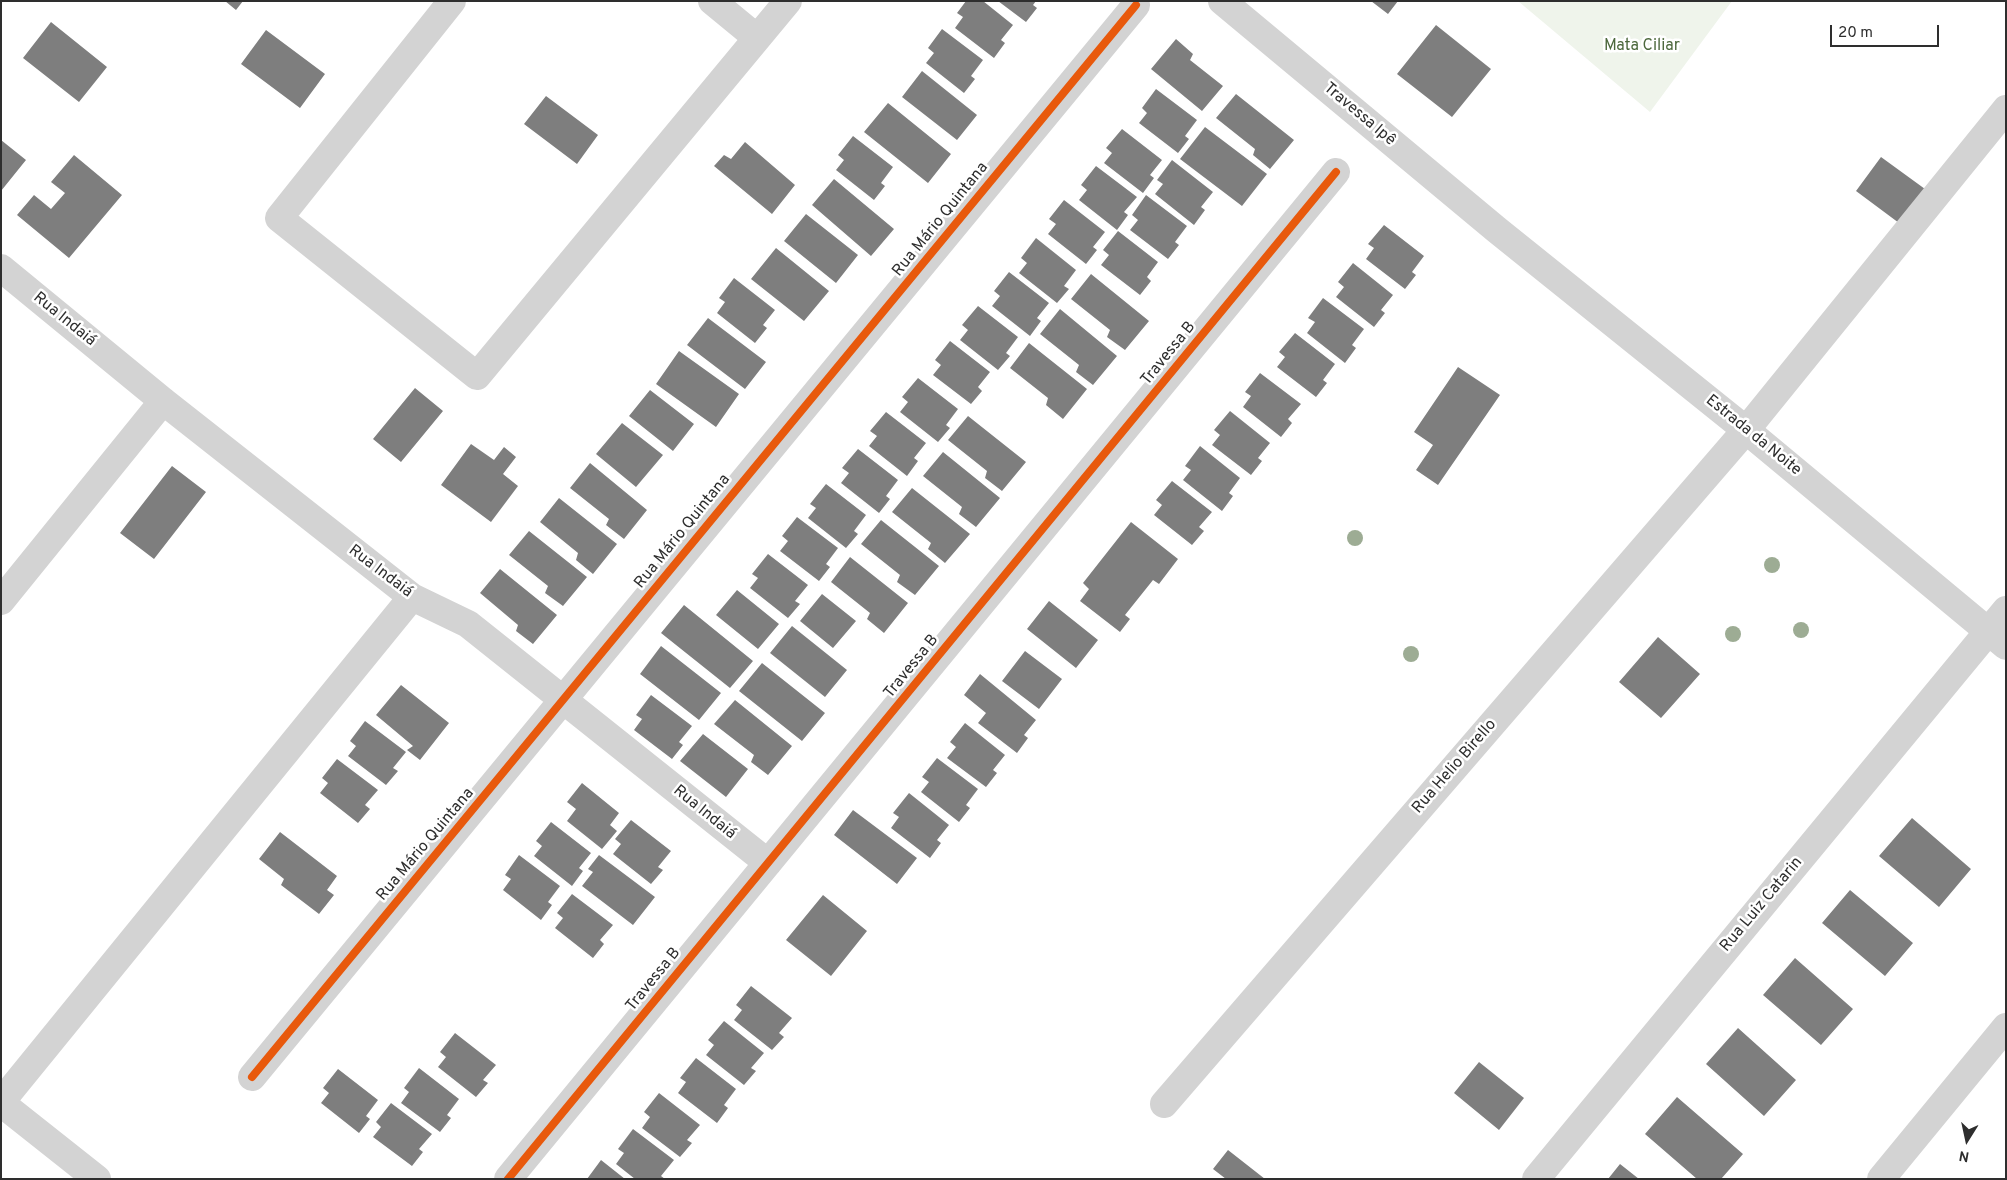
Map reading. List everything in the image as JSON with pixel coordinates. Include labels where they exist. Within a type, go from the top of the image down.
[{"type":"street","points":[[452,1],[279,218],[477,376],[788,1]]},
{"type":"street","points":[[712,1],[757,38]]},
{"type":"street","name":"Travessa Ipê","points":[[1222,1],[1497,230]]},
{"type":"street","name":"Rua Mário Quintana","points":[[252,1077],[1136,5]]},
{"type":"street","name":"Rua Helio Birello","points":[[1164,1104],[1746,430],[2006,109]]},
{"type":"street","name":"Travessa B","points":[[508,1179],[1336,172]]},
{"type":"street","name":"Estrada da Noite","points":[[1497,230],[1746,430],[1997,639]]},
{"type":"street","name":"Rua Indaiá","points":[[1,268],[163,401],[412,597],[468,624],[768,863]]},
{"type":"street","points":[[1,601],[163,401]]},
{"type":"street","points":[[97,1179],[1,1102],[412,597]]},
{"type":"street","name":"Rua Luiz Catarin","points":[[1536,1179],[1997,639],[2006,610]]},
{"type":"street","points":[[1881,1179],[2006,1027]]},
{"type":"green space","name":"Mata Ciliar","points":[[1518,1],[1732,1],[1650,112]]},
{"type":"building","points":[[225,1],[243,1],[236,10]]},
{"type":"building","points":[[966,1],[983,1],[1013,25],[1001,40],[1005,43],[994,58],[955,28],[963,17],[957,13]]},
{"type":"building","points":[[998,1],[1036,1],[1033,5],[1037,8],[1026,22]]},
{"type":"building","points":[[1371,1],[1398,1],[1388,14]]},
{"type":"building","points":[[51,22],[107,67],[79,102],[23,58]]},
{"type":"building","points":[[1436,25],[1491,69],[1452,117],[1397,74]]},
{"type":"building","points":[[942,29],[983,60],[971,76],[975,79],[964,93],[926,63],[934,53],[928,48]]},
{"type":"building","points":[[266,30],[325,74],[300,108],[241,64]]},
{"type":"building","points":[[1176,39],[1193,54],[1190,60],[1223,86],[1202,111],[1151,69]]},
{"type":"building","points":[[922,71],[977,115],[957,140],[902,97]]},
{"type":"building","points":[[1156,89],[1197,120],[1185,136],[1189,139],[1178,153],[1139,123],[1147,113],[1142,108]]},
{"type":"building","points":[[1236,94],[1294,140],[1270,169],[1253,155],[1255,149],[1216,118]]},
{"type":"building","points":[[546,96],[598,135],[577,164],[524,124]]},
{"type":"building","points":[[888,103],[951,154],[928,183],[864,132]]},
{"type":"building","points":[[1205,127],[1267,174],[1242,206],[1180,159]]},
{"type":"building","points":[[1122,129],[1162,160],[1150,175],[1154,178],[1143,193],[1104,163],[1112,153],[1106,148]]},
{"type":"building","points":[[853,136],[893,167],[881,183],[885,186],[874,200],[836,170],[844,160],[838,155]]},
{"type":"building","points":[[1,140],[26,160],[1,191]]},
{"type":"building","points":[[745,142],[795,185],[772,214],[714,166],[724,155],[731,159]]},
{"type":"building","points":[[74,155],[122,195],[69,258],[17,215],[34,195],[51,209],[65,193],[51,182]]},
{"type":"building","points":[[1881,157],[1925,189],[1899,223],[1856,191]]},
{"type":"building","points":[[1172,160],[1213,192],[1201,207],[1205,210],[1194,225],[1155,194],[1163,184],[1157,180]]},
{"type":"building","points":[[1096,166],[1137,197],[1124,212],[1128,215],[1117,230],[1079,200],[1087,190],[1081,185]]},
{"type":"building","points":[[834,179],[894,229],[871,256],[812,205]]},
{"type":"building","points":[[1146,195],[1187,226],[1175,242],[1179,245],[1168,259],[1130,230],[1138,220],[1132,215]]},
{"type":"building","points":[[1064,200],[1105,232],[1093,247],[1097,250],[1086,264],[1048,234],[1056,224],[1049,219]]},
{"type":"building","points":[[806,214],[858,255],[836,283],[784,241]]},
{"type":"building","points":[[1384,225],[1424,256],[1412,272],[1416,275],[1405,289],[1366,259],[1374,248],[1368,244]]},
{"type":"building","points":[[1118,231],[1158,262],[1147,277],[1151,281],[1140,295],[1101,265],[1109,255],[1103,250]]},
{"type":"building","points":[[1036,238],[1076,270],[1064,286],[1069,289],[1057,303],[1019,273],[1027,263],[1021,258]]},
{"type":"building","points":[[776,248],[829,291],[804,321],[751,279]]},
{"type":"building","points":[[1353,263],[1393,295],[1381,310],[1385,313],[1374,327],[1336,297],[1344,287],[1338,282]]},
{"type":"building","points":[[1009,272],[1049,303],[1037,318],[1041,321],[1030,336],[992,306],[1000,296],[994,291]]},
{"type":"building","points":[[1091,274],[1149,321],[1125,350],[1107,337],[1110,330],[1071,299]]},
{"type":"building","points":[[734,278],[775,310],[763,325],[767,328],[755,343],[717,313],[725,302],[719,298]]},
{"type":"building","points":[[1323,298],[1364,329],[1352,345],[1356,348],[1345,363],[1307,333],[1315,322],[1308,318]]},
{"type":"building","points":[[978,306],[1018,337],[1006,353],[1010,356],[998,370],[960,340],[968,330],[962,325]]},
{"type":"building","points":[[1060,309],[1117,356],[1093,385],[1076,372],[1079,365],[1040,334]]},
{"type":"building","points":[[708,318],[766,362],[745,389],[687,345]]},
{"type":"building","points":[[1295,333],[1335,364],[1323,380],[1327,383],[1316,397],[1277,367],[1285,357],[1279,352]]},
{"type":"building","points":[[950,341],[990,372],[978,387],[982,391],[971,404],[933,375],[941,365],[935,360]]},
{"type":"building","points":[[1029,343],[1087,389],[1063,419],[1046,405],[1048,398],[1010,368]]},
{"type":"building","points":[[679,351],[739,394],[716,427],[656,384]]},
{"type":"building","points":[[1458,367],[1500,395],[1438,485],[1416,470],[1433,445],[1414,432]]},
{"type":"building","points":[[1260,373],[1301,404],[1288,419],[1292,423],[1281,437],[1243,407],[1251,396],[1245,392]]},
{"type":"building","points":[[918,378],[958,409],[946,425],[950,428],[938,442],[900,412],[908,402],[902,397]]},
{"type":"building","points":[[415,388],[443,411],[401,462],[373,439]]},
{"type":"building","points":[[650,390],[694,424],[673,451],[629,416]]},
{"type":"building","points":[[1230,411],[1270,443],[1258,458],[1262,461],[1251,475],[1212,445],[1220,435],[1214,430]]},
{"type":"building","points":[[886,412],[926,443],[914,458],[918,461],[907,476],[869,446],[877,436],[870,431]]},
{"type":"building","points":[[968,416],[1026,462],[1002,491],[985,478],[987,471],[948,440]]},
{"type":"building","points":[[622,423],[663,455],[636,487],[596,454]]},
{"type":"building","points":[[471,444],[494,460],[504,447],[516,457],[503,474],[518,486],[491,522],[441,485]]},
{"type":"building","points":[[1200,446],[1240,478],[1229,493],[1233,496],[1222,511],[1183,480],[1191,470],[1185,466]]},
{"type":"building","points":[[858,449],[898,480],[886,496],[890,499],[879,513],[841,483],[849,473],[842,468]]},
{"type":"building","points":[[943,452],[1000,498],[976,527],[959,514],[962,507],[923,476]]},
{"type":"building","points":[[590,463],[647,510],[624,539],[606,525],[609,519],[570,488]]},
{"type":"building","points":[[172,466],[206,492],[154,559],[120,533]]},
{"type":"building","points":[[1172,481],[1212,512],[1199,527],[1204,531],[1192,545],[1154,515],[1162,505],[1156,500]]},
{"type":"building","points":[[826,484],[866,515],[854,531],[858,534],[846,548],[808,518],[816,508],[810,504]]},
{"type":"building","points":[[912,488],[970,534],[945,563],[928,549],[931,543],[892,512]]},
{"type":"building","points":[[559,498],[617,544],[593,574],[576,560],[578,553],[540,522]]},
{"type":"building","points":[[797,517],[838,548],[826,564],[830,567],[819,581],[780,551],[788,541],[782,536]]},
{"type":"building","points":[[881,520],[939,566],[915,595],[897,582],[900,575],[861,544]]},
{"type":"building","points":[[1131,522],[1178,559],[1159,584],[1153,580],[1125,615],[1130,619],[1120,632],[1080,601],[1089,589],[1083,583]]},
{"type":"building","points":[[529,531],[587,577],[563,606],[545,593],[548,586],[509,555]]},
{"type":"building","points":[[768,554],[808,585],[795,601],[800,604],[788,618],[750,588],[758,578],[752,574]]},
{"type":"building","points":[[850,557],[908,603],[884,633],[867,619],[870,613],[831,582]]},
{"type":"building","points":[[500,569],[557,615],[533,644],[516,631],[518,625],[480,593]]},
{"type":"building","points":[[737,590],[779,624],[758,649],[716,615]]},
{"type":"building","points":[[822,594],[856,621],[833,648],[800,621]]},
{"type":"building","points":[[1049,601],[1098,640],[1076,668],[1027,629]]},
{"type":"building","points":[[684,605],[753,661],[730,688],[661,633]]},
{"type":"building","points":[[792,626],[847,670],[825,697],[770,653]]},
{"type":"building","points":[[1658,637],[1700,674],[1661,718],[1619,682]]},
{"type":"building","points":[[661,646],[721,693],[699,720],[640,674]]},
{"type":"building","points":[[1025,651],[1062,679],[1039,709],[1002,681]]},
{"type":"building","points":[[762,663],[825,713],[802,741],[739,691]]},
{"type":"building","points":[[980,674],[1036,720],[1024,735],[1028,738],[1017,753],[978,723],[986,713],[964,695]]},
{"type":"building","points":[[401,685],[449,723],[420,760],[407,750],[413,746],[376,715]]},
{"type":"building","points":[[651,695],[692,726],[679,742],[683,745],[672,759],[634,730],[642,719],[636,715]]},
{"type":"building","points":[[735,700],[792,746],[768,775],[751,762],[754,755],[714,724]]},
{"type":"building","points":[[365,721],[406,752],[393,768],[398,771],[386,785],[348,756],[356,746],[350,741]]},
{"type":"building","points":[[965,723],[1005,755],[993,770],[997,773],[986,787],[947,758],[956,747],[950,742]]},
{"type":"building","points":[[703,734],[748,769],[726,797],[680,761]]},
{"type":"building","points":[[937,758],[978,789],[966,805],[970,808],[959,822],[921,792],[929,782],[922,777]]},
{"type":"building","points":[[337,759],[378,790],[365,805],[370,809],[358,823],[320,793],[328,783],[322,778]]},
{"type":"building","points":[[582,783],[619,813],[610,825],[617,831],[602,849],[567,821],[576,809],[567,802]]},
{"type":"building","points":[[909,793],[949,825],[937,840],[941,843],[930,858],[891,828],[899,817],[893,813]]},
{"type":"building","points":[[853,810],[917,858],[897,884],[834,835]]},
{"type":"building","points":[[1912,818],[1971,869],[1939,907],[1879,856]]},
{"type":"building","points":[[631,820],[671,851],[658,867],[663,870],[651,884],[613,854],[621,844],[615,839]]},
{"type":"building","points":[[551,822],[591,853],[579,868],[583,871],[572,886],[534,856],[542,846],[536,841]]},
{"type":"building","points":[[280,832],[337,876],[327,890],[334,895],[319,914],[281,885],[284,879],[259,859]]},
{"type":"building","points":[[519,855],[560,886],[548,902],[552,905],[541,920],[503,890],[511,879],[505,875]]},
{"type":"building","points":[[599,855],[655,897],[633,925],[582,886],[593,872],[588,869]]},
{"type":"building","points":[[1850,890],[1913,943],[1885,976],[1822,923]]},
{"type":"building","points":[[572,894],[613,925],[600,940],[604,944],[593,958],[555,928],[563,918],[557,913]]},
{"type":"building","points":[[823,895],[867,931],[831,976],[786,940]]},
{"type":"building","points":[[1795,958],[1853,1009],[1821,1045],[1763,995]]},
{"type":"building","points":[[751,986],[792,1018],[779,1033],[784,1037],[772,1050],[734,1020],[742,1010],[736,1005]]},
{"type":"building","points":[[724,1021],[764,1053],[751,1068],[756,1071],[744,1085],[706,1055],[714,1045],[708,1040]]},
{"type":"building","points":[[1738,1028],[1796,1080],[1764,1116],[1706,1064]]},
{"type":"building","points":[[455,1033],[496,1065],[483,1080],[488,1083],[476,1097],[438,1067],[446,1057],[440,1052]]},
{"type":"building","points":[[696,1058],[736,1089],[724,1105],[728,1108],[717,1123],[678,1093],[686,1082],[680,1078]]},
{"type":"building","points":[[1479,1062],[1524,1098],[1499,1130],[1454,1093]]},
{"type":"building","points":[[419,1068],[459,1099],[447,1115],[451,1118],[440,1132],[401,1103],[409,1092],[404,1088]]},
{"type":"building","points":[[338,1069],[378,1100],[366,1116],[370,1119],[359,1133],[321,1103],[329,1093],[323,1088]]},
{"type":"building","points":[[659,1093],[700,1125],[687,1140],[692,1143],[680,1157],[642,1128],[650,1117],[644,1112]]},
{"type":"building","points":[[1677,1097],[1743,1154],[1721,1179],[1697,1179],[1645,1134]]},
{"type":"building","points":[[391,1103],[432,1134],[419,1149],[423,1152],[412,1166],[373,1137],[381,1127],[376,1122]]},
{"type":"building","points":[[633,1129],[674,1160],[661,1176],[665,1179],[635,1179],[616,1164],[624,1153],[618,1149]]},
{"type":"building","points":[[1228,1150],[1265,1179],[1226,1179],[1213,1169]]},
{"type":"building","points":[[601,1160],[625,1179],[587,1179]]},
{"type":"building","points":[[1620,1164],[1639,1179],[1608,1179]]},
{"type":"cycle path","points":[[252,1077],[1136,5]]},
{"type":"cycle path","points":[[508,1179],[1336,172]]}]
